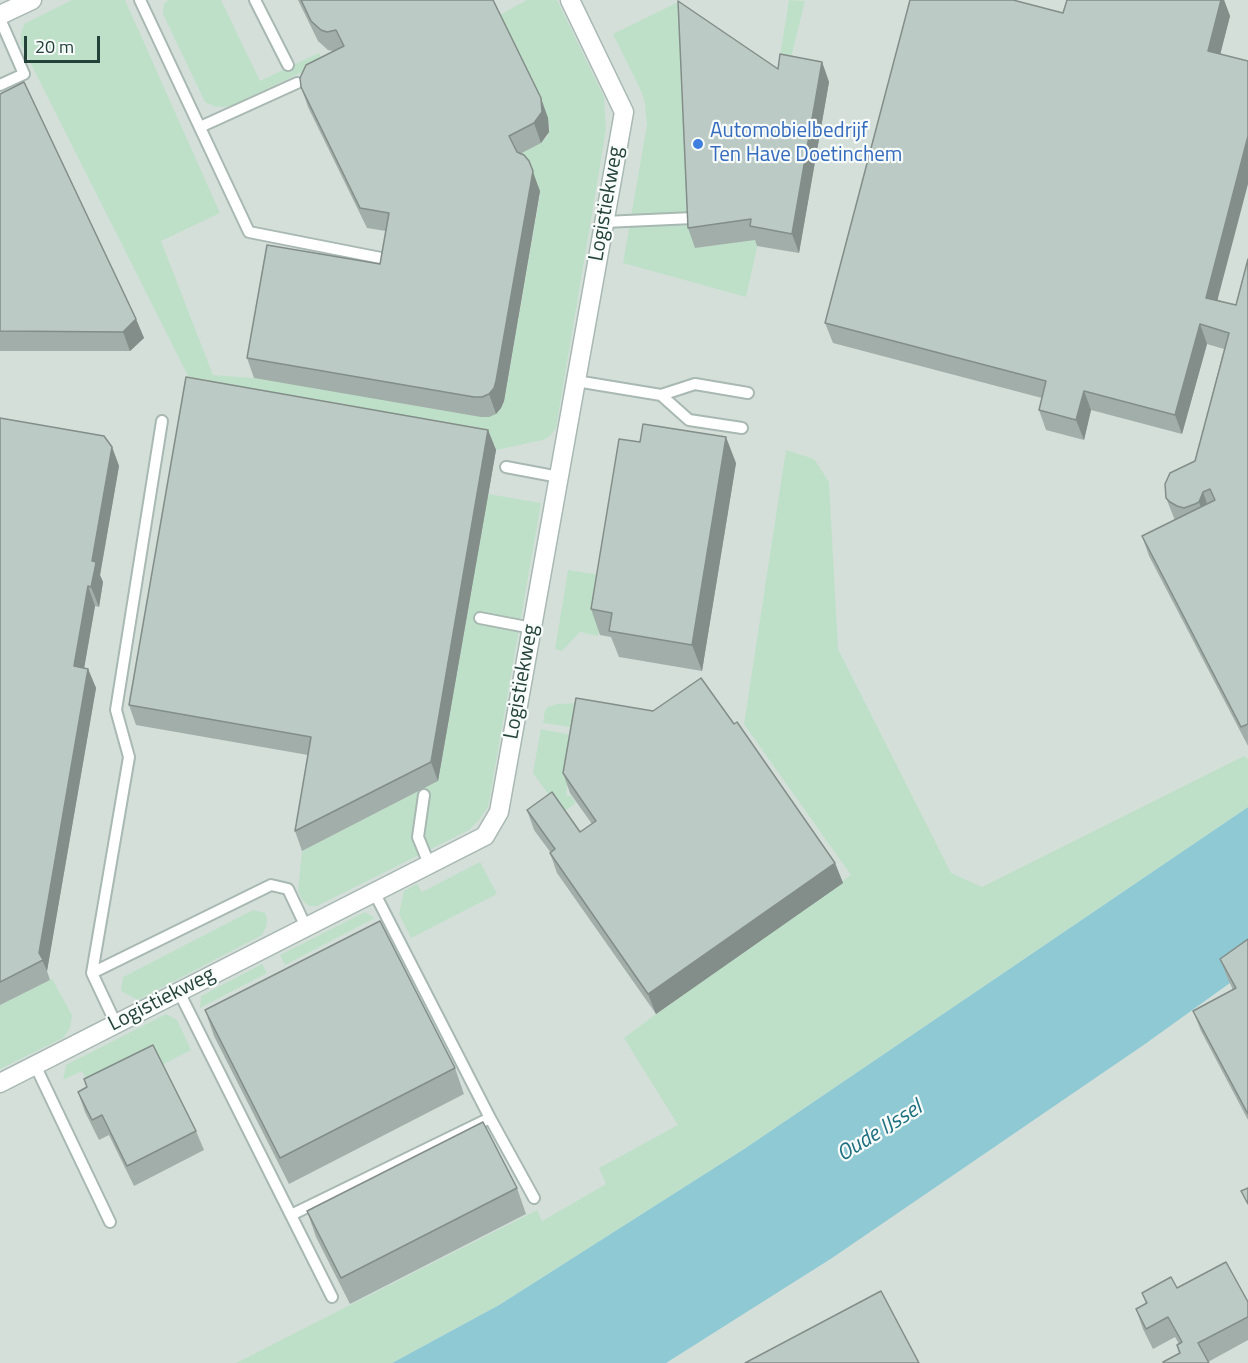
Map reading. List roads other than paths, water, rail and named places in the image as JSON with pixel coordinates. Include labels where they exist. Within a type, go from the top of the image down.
[{"type":"street","points":[[0,17],[32,0]]},
{"type":"street","name":"Logistiekweg","points":[[0,1083],[485,836],[499,812],[624,112],[570,0]]},
{"type":"lane","points":[[140,0],[249,232],[386,259]]},
{"type":"lane","points":[[255,0],[288,65]]},
{"type":"lane","points":[[0,17],[24,75],[0,85]]},
{"type":"lane","points":[[200,127],[297,83]]},
{"type":"lane","points":[[604,222],[693,218]]},
{"type":"lane","points":[[576,381],[662,395],[695,384],[748,393]]},
{"type":"lane","points":[[662,395],[688,420],[742,428]]},
{"type":"lane","points":[[116,1024],[92,973],[129,757],[116,710],[162,421]]},
{"type":"lane","points":[[506,467],[559,477]]},
{"type":"lane","points":[[480,618],[532,628]]},
{"type":"lane","points":[[424,795],[418,837],[429,864]]},
{"type":"lane","points":[[92,973],[271,885],[288,889],[306,927]]},
{"type":"lane","points":[[374,892],[490,1118],[534,1198]]},
{"type":"lane","points":[[178,992],[332,1297]]},
{"type":"lane","points":[[35,1065],[110,1222]]},
{"type":"lane","points":[[291,1215],[490,1118]]},
{"type":"water","name":"Oude IJssel","points":[[1248,807],[1248,970],[1145,1044],[832,1258],[666,1363],[392,1363],[499,1305],[744,1149]]},
{"type":"place","name":"Automobielbedrijf Ten Have Doetinchem","points":[[698,144]]}]
